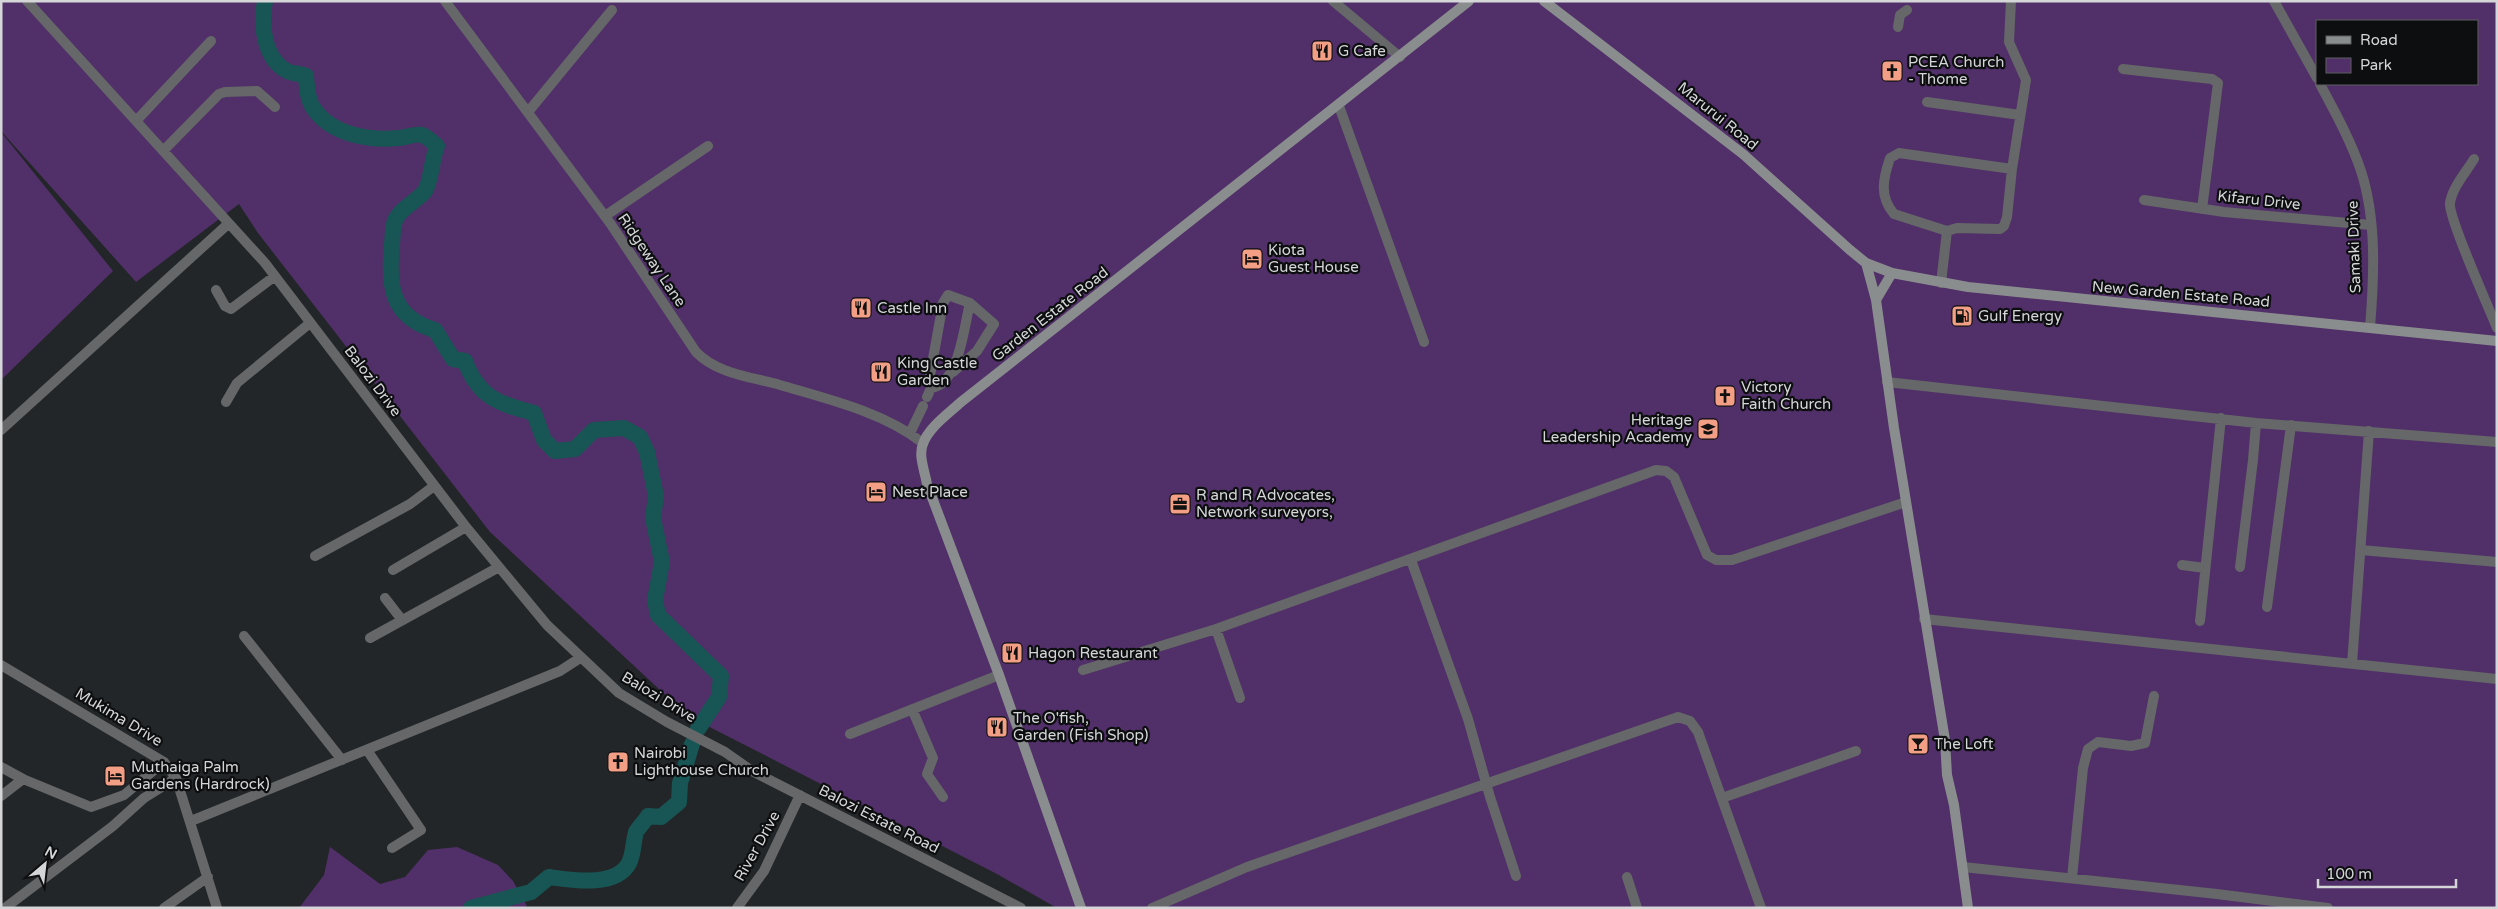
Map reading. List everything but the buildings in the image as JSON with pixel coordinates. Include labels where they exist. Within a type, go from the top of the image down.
[{"type":"street","name":"Balozi Drive","points":[[27,1],[228,224],[253,248],[434,486],[547,626],[619,693],[667,722],[725,752]]},
{"type":"street","name":"Ridgeway Lane","points":[[445,1],[604,216],[703,360],[723,369],[815,396],[871,415],[910,433],[922,444]]},
{"type":"street","points":[[1333,1],[1400,57]]},
{"type":"street","name":"Garden Estate Road","points":[[922,444],[945,417],[961,402],[1339,106],[1469,1]]},
{"type":"street","name":"Marurui Road","points":[[1544,1],[1743,154],[1866,263]]},
{"type":"street","points":[[2011,1],[2009,42],[2026,80],[2012,169],[2007,217],[2004,226],[2000,229],[1958,228],[1947,231],[1894,214],[1888,208],[1884,187],[1890,158],[1899,153],[2012,169]]},
{"type":"street","points":[[2274,1],[2316,76]]},
{"type":"street","points":[[528,112],[612,10]]},
{"type":"street","points":[[1898,27],[1900,15],[1907,10]]},
{"type":"street","points":[[136,121],[212,41]]},
{"type":"street","points":[[2123,69],[2212,79],[2218,83],[2202,208]]},
{"type":"street","name":"Samaki Drive","points":[[2321,85],[2342,126],[2361,172],[2368,200],[2371,225],[2370,328]]},
{"type":"street","points":[[163,151],[200,111],[225,92],[257,91],[275,106]]},
{"type":"street","points":[[1928,102],[2020,116]]},
{"type":"street","points":[[1339,106],[1424,342]]},
{"type":"street","points":[[604,216],[708,146]]},
{"type":"street","points":[[2474,159],[2451,198],[2450,206],[2458,233],[2497,328]]},
{"type":"street","name":"Kifaru Drive","points":[[2144,200],[2202,208],[2371,225]]},
{"type":"street","points":[[1,430],[228,224]]},
{"type":"street","points":[[1941,283],[1947,231]]},
{"type":"street","points":[[1866,263],[1876,300],[1924,619],[1945,740],[1947,775],[1954,805],[1968,908]]},
{"type":"street","name":"New Garden Estate Road","points":[[1866,263],[1892,274],[2008,292],[2251,314],[2497,341]]},
{"type":"street","points":[[1876,300],[1892,274]]},
{"type":"street","points":[[216,290],[225,306],[231,309],[275,276]]},
{"type":"street","points":[[910,433],[927,397],[943,303],[948,295],[970,303],[994,324],[978,351],[927,397]]},
{"type":"street","points":[[953,372],[970,303]]},
{"type":"street","points":[[226,402],[238,383],[310,323]]},
{"type":"street","points":[[1887,382],[2256,422],[2497,442]]},
{"type":"street","points":[[2200,621],[2222,418]]},
{"type":"street","points":[[2240,566],[2256,422]]},
{"type":"street","points":[[2267,607],[2291,425]]},
{"type":"street","points":[[2352,664],[2369,432]]},
{"type":"street","points":[[922,444],[927,484],[999,675],[1079,906]]},
{"type":"street","points":[[1083,670],[1216,629],[1656,470],[1666,471],[1674,477],[1707,555],[1716,560],[1732,560],[1906,502]]},
{"type":"street","points":[[315,556],[376,524],[434,486]]},
{"type":"street","points":[[393,570],[466,527]]},
{"type":"street","points":[[2361,550],[2497,562]]},
{"type":"street","points":[[1411,560],[1468,719],[1488,782],[1490,797],[1516,876]]},
{"type":"street","points":[[2182,565],[2206,568]]},
{"type":"street","points":[[370,638],[499,567]]},
{"type":"street","points":[[385,598],[402,620]]},
{"type":"street","points":[[1924,619],[2497,679]]},
{"type":"street","points":[[1216,629],[1240,698]]},
{"type":"street","points":[[244,636],[342,760]]},
{"type":"street","points":[[191,821],[560,672],[580,658]]},
{"type":"street","name":"Mukima Drive","points":[[1,665],[164,762],[176,778],[217,908]]},
{"type":"street","points":[[850,734],[999,675]]},
{"type":"street","points":[[2072,878],[2083,768],[2088,749],[2098,742],[2131,746],[2144,743],[2154,696]]},
{"type":"street","points":[[912,709],[933,758],[927,774],[943,797]]},
{"type":"street","points":[[1152,908],[1247,867],[1678,717],[1694,725],[1722,798],[1760,908]]},
{"type":"street","points":[[367,750],[421,830],[392,848]]},
{"type":"street","name":"Balozi Estate Road","points":[[725,752],[752,771],[1022,908]]},
{"type":"street","points":[[1722,798],[1856,752]]},
{"type":"street","points":[[1,768],[91,807],[124,795],[164,762]]},
{"type":"street","points":[[5,908],[113,826],[144,798],[176,778]]},
{"type":"street","points":[[1,796],[23,779]]},
{"type":"street","name":"River Drive","points":[[737,908],[764,871],[800,795]]},
{"type":"street","points":[[1963,867],[2328,908]]},
{"type":"street","points":[[164,908],[208,877]]},
{"type":"street","points":[[1627,877],[1637,908]]},
{"type":"green space","points":[[1,1],[2497,1],[2497,908],[1057,908],[997,874],[688,716],[490,532],[258,233],[239,204],[136,282],[1,131]]},
{"type":"green space","points":[[1,132],[113,271],[1,380]]},
{"type":"green space","points":[[330,847],[380,884],[405,877],[428,850],[457,847],[498,865],[513,881],[527,906],[523,908],[299,908],[324,875]]},
{"type":"waterway","points":[[265,1],[263,20],[269,50],[273,58],[287,71],[306,76],[310,101],[322,118],[341,130],[364,137],[388,139],[422,135],[437,146],[429,182],[425,191],[400,213],[394,223],[391,259],[392,285],[395,297],[401,308],[409,317],[435,330],[453,359],[465,361],[470,373],[483,391],[500,402],[534,413],[544,440],[555,451],[575,449],[594,430],[624,428],[640,437],[647,452],[656,496],[653,518],[662,562],[655,600],[658,615],[721,676],[719,697],[698,729]]},
{"type":"waterway","points":[[471,908],[531,892],[549,877],[569,880],[592,880],[604,879],[623,871],[631,859],[636,832],[648,816],[661,817],[679,802],[680,783],[692,744]]},
{"type":"place","name":"G Cafe","points":[[1322,51]]},
{"type":"place","name":"PCEA Church - Thome","points":[[1892,71]]},
{"type":"place","name":"Kiota Guest House","points":[[1252,259]]},
{"type":"place","name":"Castle Inn","points":[[861,308]]},
{"type":"place","name":"Gulf Energy","points":[[1962,316]]},
{"type":"place","name":"King Castle Garden","points":[[881,372]]},
{"type":"place","name":"Victory Faith Church","points":[[1725,396]]},
{"type":"place","name":"Heritage Leadership Academy","points":[[1708,429]]},
{"type":"place","name":"Nest Place","points":[[876,492]]},
{"type":"place","name":"R and R Advocates, Network surveyors,","points":[[1180,504]]},
{"type":"place","name":"Hagon Restaurant","points":[[1012,653]]},
{"type":"place","name":"The O'fish, Garden (Fish Shop)","points":[[997,727]]},
{"type":"place","name":"The Loft","points":[[1918,744]]},
{"type":"place","name":"Nairobi Lighthouse Church","points":[[618,762]]},
{"type":"place","name":"Muthaiga Palm Gardens (Hardrock)","points":[[115,776]]}]
